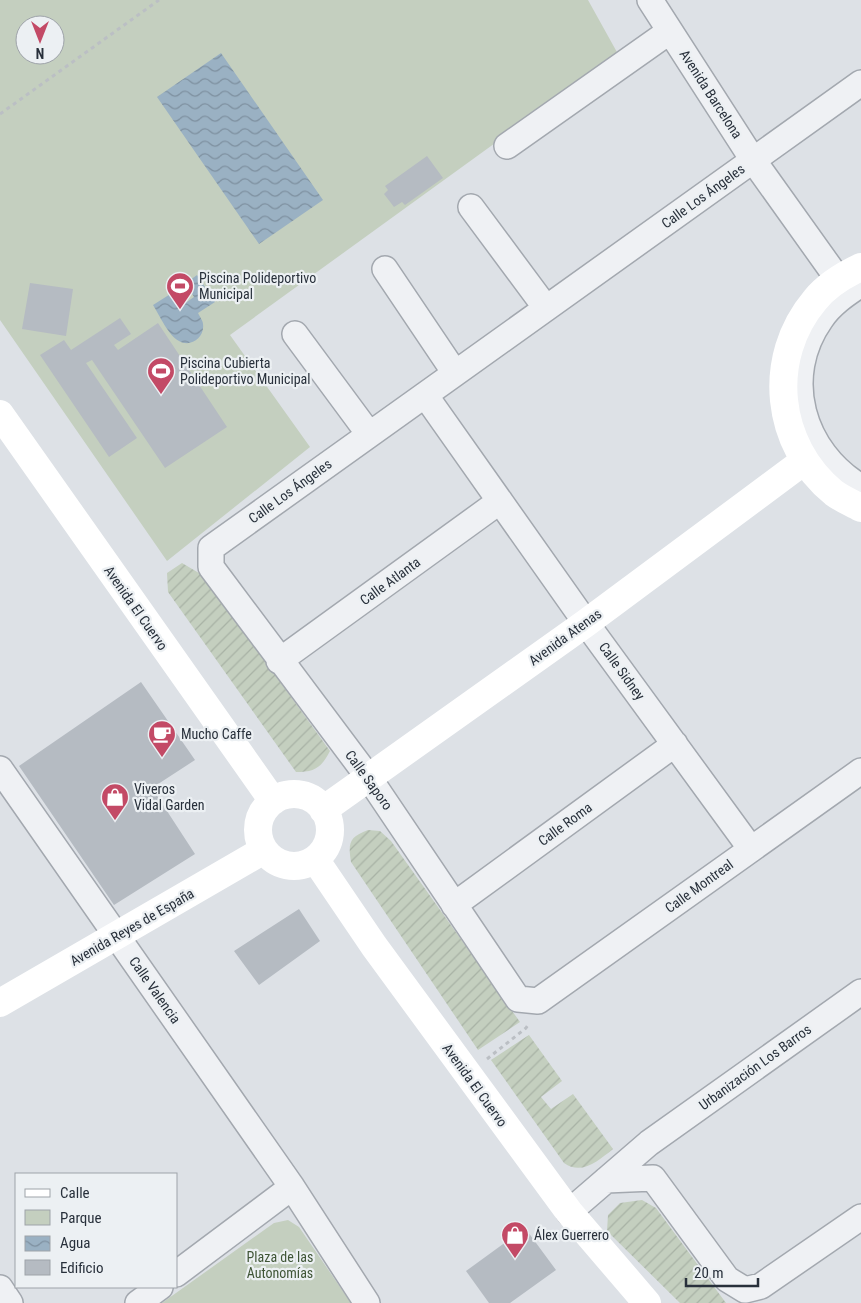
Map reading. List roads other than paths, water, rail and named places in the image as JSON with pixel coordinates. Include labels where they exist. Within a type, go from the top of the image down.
[{"type":"street","name":"Avenida Barcelona","points":[[650,0],[753,160],[853,276]]},
{"type":"street","points":[[507,146],[670,31]]},
{"type":"street","name":"Calle Los Ángeles","points":[[211,548],[861,83]]},
{"type":"street","points":[[471,207],[546,308]]},
{"type":"street","points":[[385,269],[455,373]]},
{"type":"street","points":[[853,276],[816,299],[798,324],[789,343],[782,379],[785,418],[791,436],[804,461],[834,494],[861,508]]},
{"type":"street","points":[[853,276],[841,297],[821,319],[807,345],[800,373],[800,402],[808,430],[823,456],[844,477],[861,487]]},
{"type":"street","points":[[295,334],[370,434]]},
{"type":"street","name":"Calle Sidney","points":[[425,395],[586,623],[751,849]]},
{"type":"street","name":"Avenida El Cuervo","points":[[0,414],[273,801]]},
{"type":"street","name":"Avenida Atenas","points":[[324,810],[586,623],[804,461]]},
{"type":"street","name":"Calle Atlanta","points":[[279,661],[500,501]]},
{"type":"street","name":"Calle Saporo","points":[[211,548],[211,567],[279,661],[369,778],[518,999],[538,1001]]},
{"type":"street","name":"Calle Roma","points":[[454,905],[675,744]]},
{"type":"street","name":"Calle Valencia","points":[[0,769],[292,1187]]},
{"type":"street","name":"Calle Montreal","points":[[538,1001],[861,771]]},
{"type":"street","points":[[294,794],[310,799],[324,810],[330,830],[323,850],[315,858],[294,866],[282,864],[264,850],[259,840],[260,818],[265,808],[273,801],[283,796],[294,794]]},
{"type":"street","name":"Avenida Reyes de España","points":[[0,1003],[264,850]]},
{"type":"street","name":"Avenida El Cuervo","points":[[315,858],[374,946],[467,1075],[569,1212],[646,1303]]},
{"type":"street","name":"Urbanización Los Barros","points":[[569,1212],[649,1143],[861,992]]},
{"type":"street","points":[[649,1143],[653,1178],[727,1279],[745,1290],[762,1286],[861,1217]]},
{"type":"street","points":[[606,1180],[653,1178]]},
{"type":"street","points":[[178,1272],[292,1187],[367,1303]]},
{"type":"street","points":[[0,1288],[10,1303]]},
{"type":"street","points":[[138,1303],[159,1288]]},
{"type":"water","points":[[221,53],[323,200],[259,244],[157,97]]},
{"type":"water","name":"Piscina Polideportivo Municipal","points":[[197,275],[215,302],[198,313],[203,324],[202,333],[199,337],[192,342],[184,343],[171,334],[153,305],[172,293],[181,306],[194,297],[186,283]]},
{"type":"place","name":"Piscina Polideportivo Municipal","points":[[180,310]]},
{"type":"place","name":"Piscina Cubierta Polideportivo Municipal","points":[[161,395]]},
{"type":"place","name":"Mucho Caffe","points":[[162,758]]},
{"type":"place","name":"Viveros Vidal Garden","points":[[115,821]]},
{"type":"place","name":"Álex Guerrero","points":[[515,1259]]},
{"type":"park label","name":"Plaza de las Autonomías","points":[[280,1266]]}]
